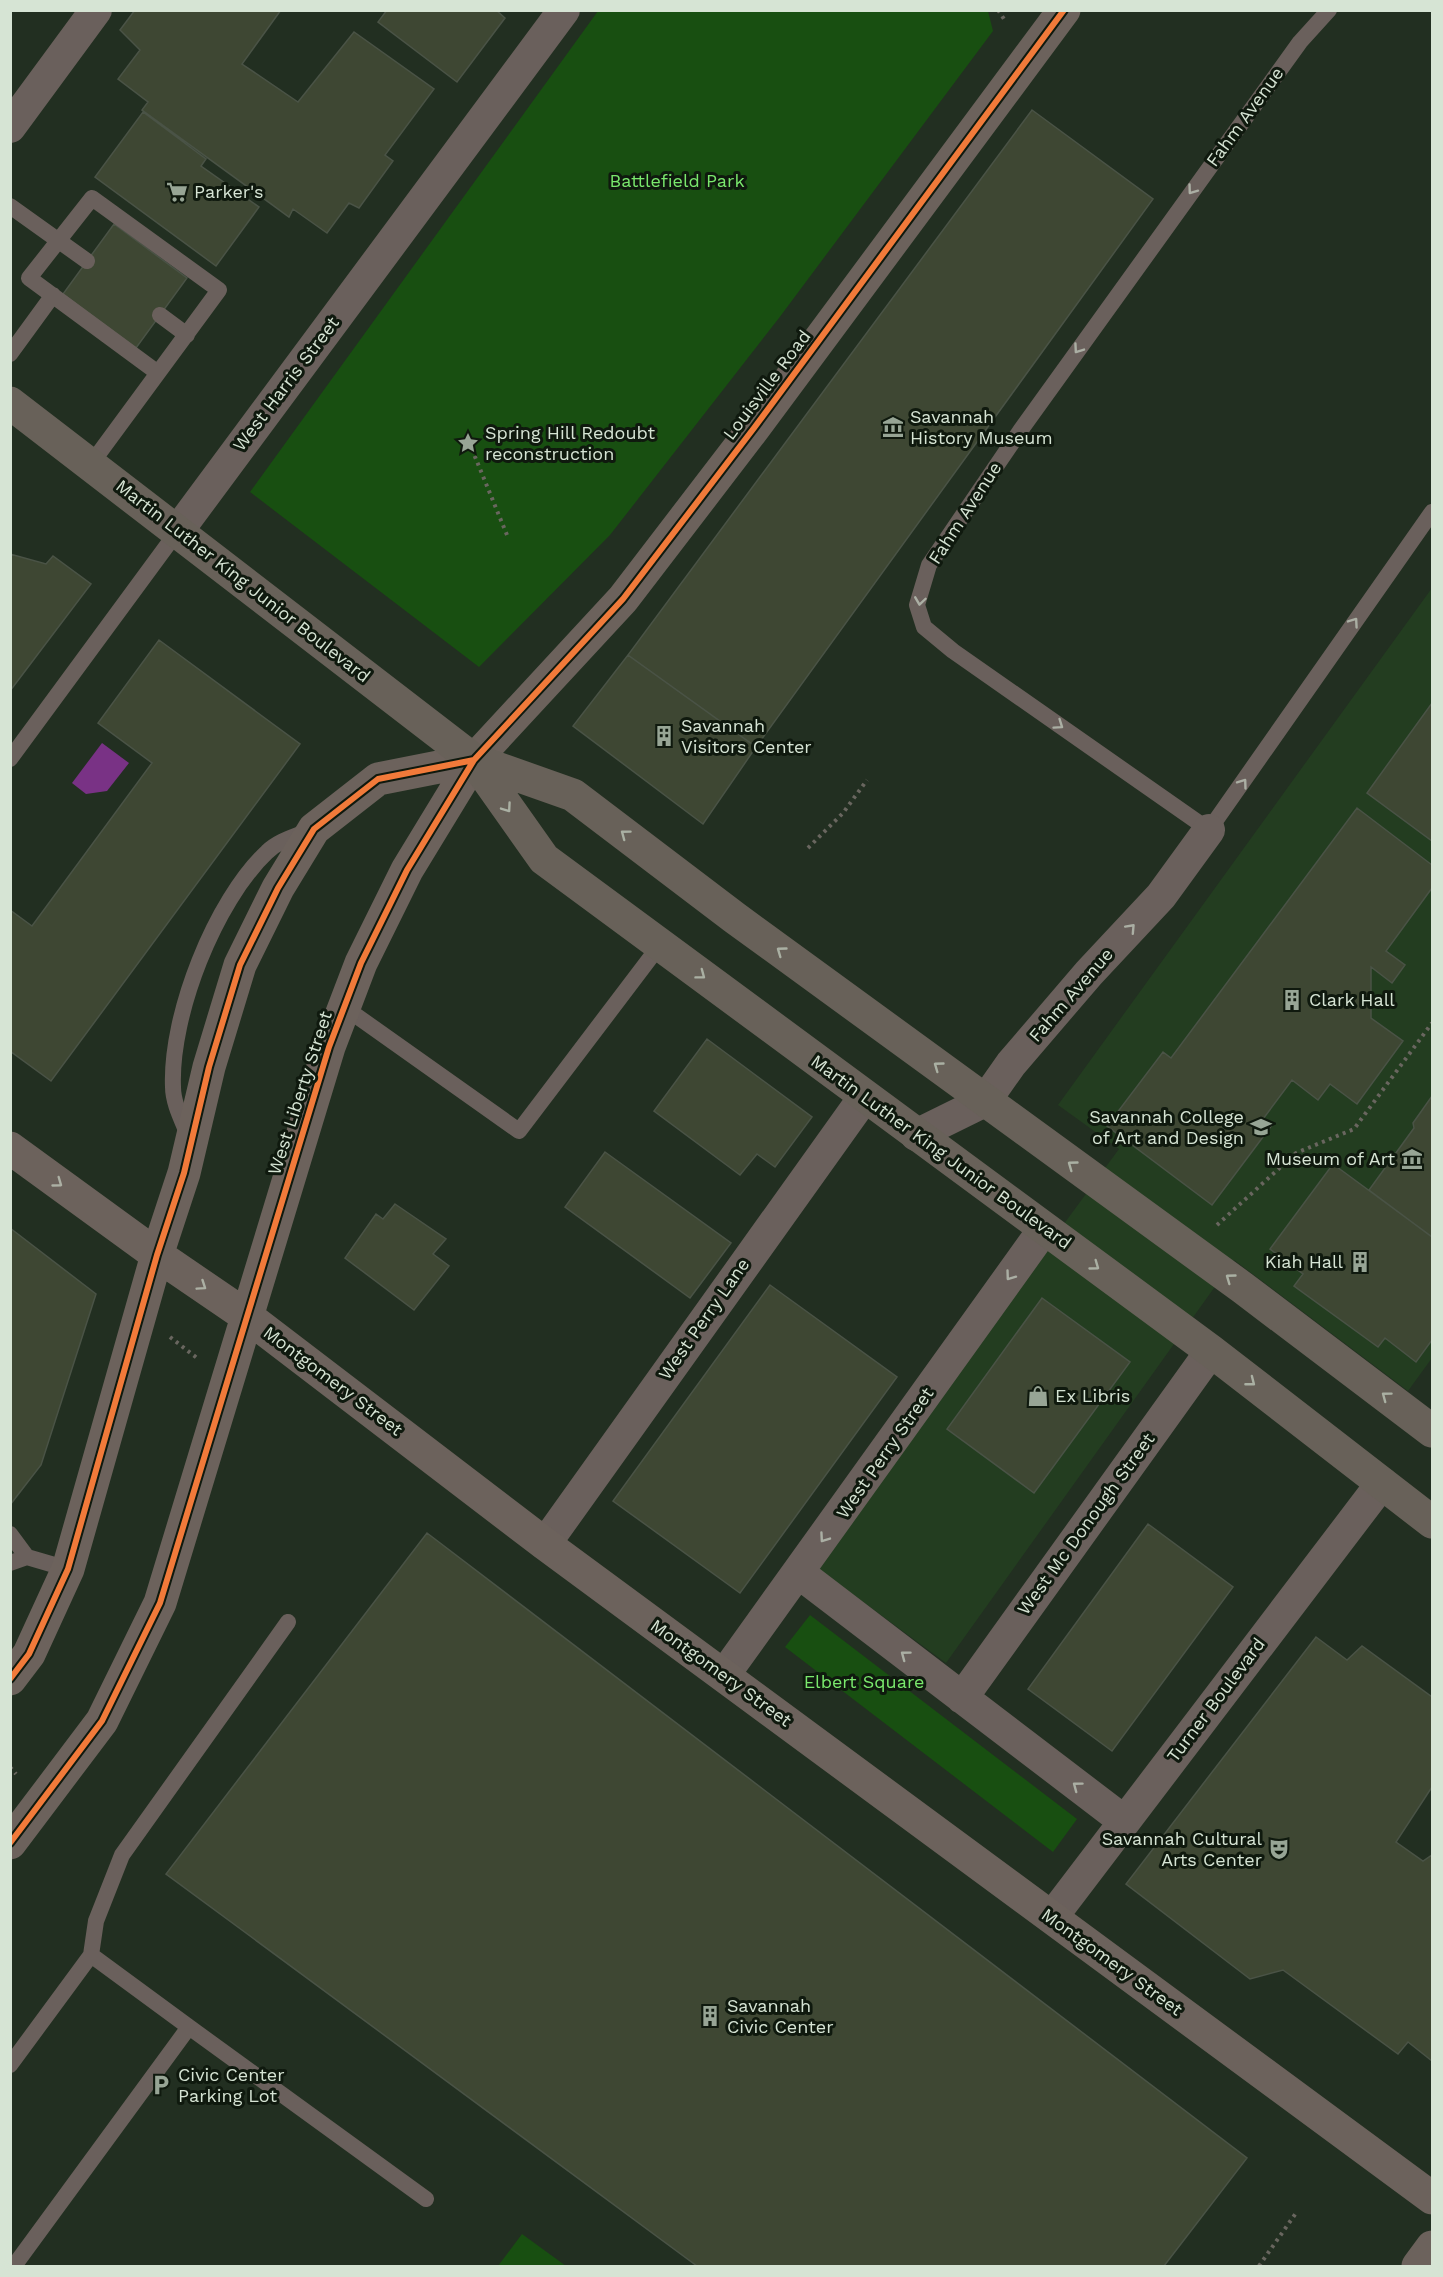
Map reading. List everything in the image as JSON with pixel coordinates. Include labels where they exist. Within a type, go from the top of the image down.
[{"type":"main road","name":"Louisville Road","points":[[474,760],[623,599],[754,428],[1064,10]]},
{"type":"main road","name":"Martin Luther King Junior Boulevard","points":[[10,403],[474,760],[544,859],[916,1136],[1211,1351],[1432,1522]]},
{"type":"main road","name":"Martin Luther King Junior Boulevard","points":[[474,760],[573,795],[985,1101],[1431,1426]]},
{"type":"main road","points":[[10,1679],[29,1654],[68,1569],[191,1142],[209,1067],[240,965],[278,888],[314,829],[378,779],[474,760]]},
{"type":"main road","name":"West Liberty Street","points":[[10,1843],[102,1721],[160,1603],[294,1159],[344,1007],[361,963],[407,870],[474,760]]},
{"type":"main road","name":"Montgomery Street","points":[[10,1148],[157,1255],[248,1317],[545,1544],[1432,2198]]},
{"type":"main road","points":[[1418,2266],[1432,2247]]},
{"type":"street","points":[[10,127],[96,10]]},
{"type":"street","name":"West Harris Street","points":[[177,532],[564,10]]},
{"type":"street","name":"Fahm Avenue","points":[[916,1136],[985,1101],[1011,1064],[1089,973],[1161,896],[1209,830]]},
{"type":"street","name":"West Perry Lane","points":[[545,1544],[865,1096]]},
{"type":"street","name":"West Perry Street","points":[[724,1675],[1044,1229]]},
{"type":"street","name":"West Mc Donough Street","points":[[962,1698],[1211,1351]]},
{"type":"street","name":"Turner Boulevard","points":[[1052,1917],[1382,1483]]},
{"type":"street","points":[[799,1573],[1124,1821]]},
{"type":"lane","name":"Fahm Avenue","points":[[1329,10],[1300,42],[1020,431],[929,565],[917,605],[924,627],[953,651],[1209,830],[1432,512]]},
{"type":"lane","points":[[91,464],[187,335],[219,290],[92,198],[29,278],[158,373]]},
{"type":"lane","points":[[10,206],[87,261]]},
{"type":"lane","points":[[10,354],[53,295]]},
{"type":"lane","points":[[160,315],[187,335]]},
{"type":"lane","name":"West Harris Street","points":[[10,759],[177,532]]},
{"type":"lane","points":[[344,1007],[519,1131],[660,945]]},
{"type":"lane","points":[[10,1534],[27,1557]]},
{"type":"lane","points":[[10,1563],[27,1557],[68,1569]]},
{"type":"lane","points":[[11,2060],[91,1955],[96,1921],[122,1855],[288,1622]]},
{"type":"lane","points":[[91,1955],[426,2199]]},
{"type":"lane","points":[[14,2266],[189,2027]]},
{"type":"path","points":[[998,10],[1004,19]]},
{"type":"path","points":[[469,442],[507,535]]},
{"type":"path","points":[[808,848],[843,813],[867,780]]},
{"type":"path","points":[[1212,1230],[1296,1153],[1354,1129],[1432,1023]]},
{"type":"path","points":[[167,1335],[202,1362]]},
{"type":"path","points":[[1259,2266],[1296,2213]]},
{"type":"shaded area","name":"Savannah College of Art and Design","points":[[1432,588],[1432,1358],[1408,1391],[1234,1260],[946,1663],[813,1565],[1119,1149],[1058,1105]]},
{"type":"shaded area","points":[[102,743],[129,763],[107,791],[86,794],[72,783]]},
{"type":"green space","name":"Battlefield Park","points":[[598,11],[988,11],[993,31],[779,318],[610,535],[479,667],[250,492]]},
{"type":"green space","name":"Elbert Square","points":[[810,1615],[1077,1819],[1053,1852],[785,1647]]},
{"type":"green space","points":[[522,2234],[566,2266],[498,2266]]},
{"type":"building","points":[[135,10],[281,10],[242,64],[298,102],[354,32],[434,89],[385,155],[393,161],[359,208],[349,203],[327,233],[293,209],[289,217],[142,110],[148,102],[118,79],[140,50],[120,30]]},
{"type":"building","points":[[387,10],[496,10],[505,18],[457,82],[378,22]]},
{"type":"building","name":"Savannah History Museum","points":[[1032,110],[1153,199],[756,747],[628,655]]},
{"type":"building","name":"Parker's","points":[[143,112],[206,159],[201,166],[259,207],[216,266],[95,177]]},
{"type":"building","points":[[114,224],[187,278],[136,348],[63,294]]},
{"type":"building","points":[[10,554],[46,564],[53,556],[91,584],[10,691]]},
{"type":"building","points":[[159,640],[300,744],[51,1081],[10,1051],[10,910],[32,926],[152,763],[98,723]]},
{"type":"building","name":"Savannah Visitors Center","points":[[628,655],[756,747],[703,824],[573,726]]},
{"type":"building","points":[[1432,703],[1432,841],[1367,793]]},
{"type":"building","name":"Clark Hall","points":[[1357,808],[1432,865],[1432,888],[1386,951],[1405,965],[1392,983],[1371,967],[1371,1018],[1403,1041],[1357,1104],[1330,1084],[1318,1100],[1292,1080],[1263,1119],[1272,1125],[1212,1205],[1107,1126],[1163,1052],[1171,1058]]},
{"type":"building","points":[[707,1039],[812,1117],[775,1167],[757,1154],[740,1175],[654,1111]]},
{"type":"building","name":"Museum of Art","points":[[1432,1096],[1432,1237],[1369,1190],[1414,1128],[1413,1123]]},
{"type":"building","points":[[605,1152],[731,1243],[690,1298],[565,1207]]},
{"type":"building","name":"Kiah Hall","points":[[1333,1164],[1432,1237],[1432,1340],[1416,1362],[1385,1338],[1378,1347],[1294,1286],[1303,1274],[1270,1249]]},
{"type":"building","points":[[395,1204],[446,1239],[433,1254],[449,1266],[414,1310],[345,1258],[376,1214],[383,1219]]},
{"type":"building","points":[[10,1228],[96,1294],[41,1465],[10,1505]]},
{"type":"building","points":[[770,1285],[897,1377],[740,1593],[613,1501]]},
{"type":"building","name":"Ex Libris","points":[[1042,1298],[1130,1362],[1034,1493],[947,1429]]},
{"type":"building","points":[[1148,1524],[1233,1587],[1112,1751],[1028,1689]]},
{"type":"building","name":"Savannah Civic Center","points":[[427,1533],[1247,2158],[1164,2266],[697,2266],[166,1874]]},
{"type":"building","name":"Savannah Cultural Arts Center","points":[[1316,1637],[1347,1660],[1362,1646],[1432,1697],[1432,1787],[1396,1842],[1423,1861],[1432,1855],[1432,2061],[1408,2042],[1398,2054],[1283,1970],[1250,1979],[1126,1884]]},
{"type":"cycle path","points":[[10,1843],[102,1721],[160,1603],[329,1047],[361,963],[407,870],[474,760],[623,599],[754,428],[1064,10]]},
{"type":"cycle path","points":[[10,1679],[29,1654],[68,1569],[157,1255],[184,1173],[209,1067],[240,965],[278,888],[314,829],[378,779],[474,760]]},
{"type":"place","name":"Parker's","points":[[177,192]]},
{"type":"place","name":"Savannah History Museum","points":[[893,427]]},
{"type":"place","name":"Spring Hill Redoubt reconstruction","points":[[468,443]]},
{"type":"place","name":"Savannah Visitors Center","points":[[664,736]]},
{"type":"place","name":"Clark Hall","points":[[1292,1000]]},
{"type":"place","name":"Savannah College of Art and Design","points":[[1261,1127]]},
{"type":"place","name":"Museum of Art","points":[[1412,1159]]},
{"type":"place","name":"Kiah Hall","points":[[1360,1262]]},
{"type":"place","name":"Ex Libris","points":[[1038,1396]]},
{"type":"place","name":"Savannah Cultural Arts Center","points":[[1279,1849]]},
{"type":"place","name":"Savannah Civic Center","points":[[710,2016]]},
{"type":"place","name":"Civic Center Parking Lot","points":[[161,2085]]}]
